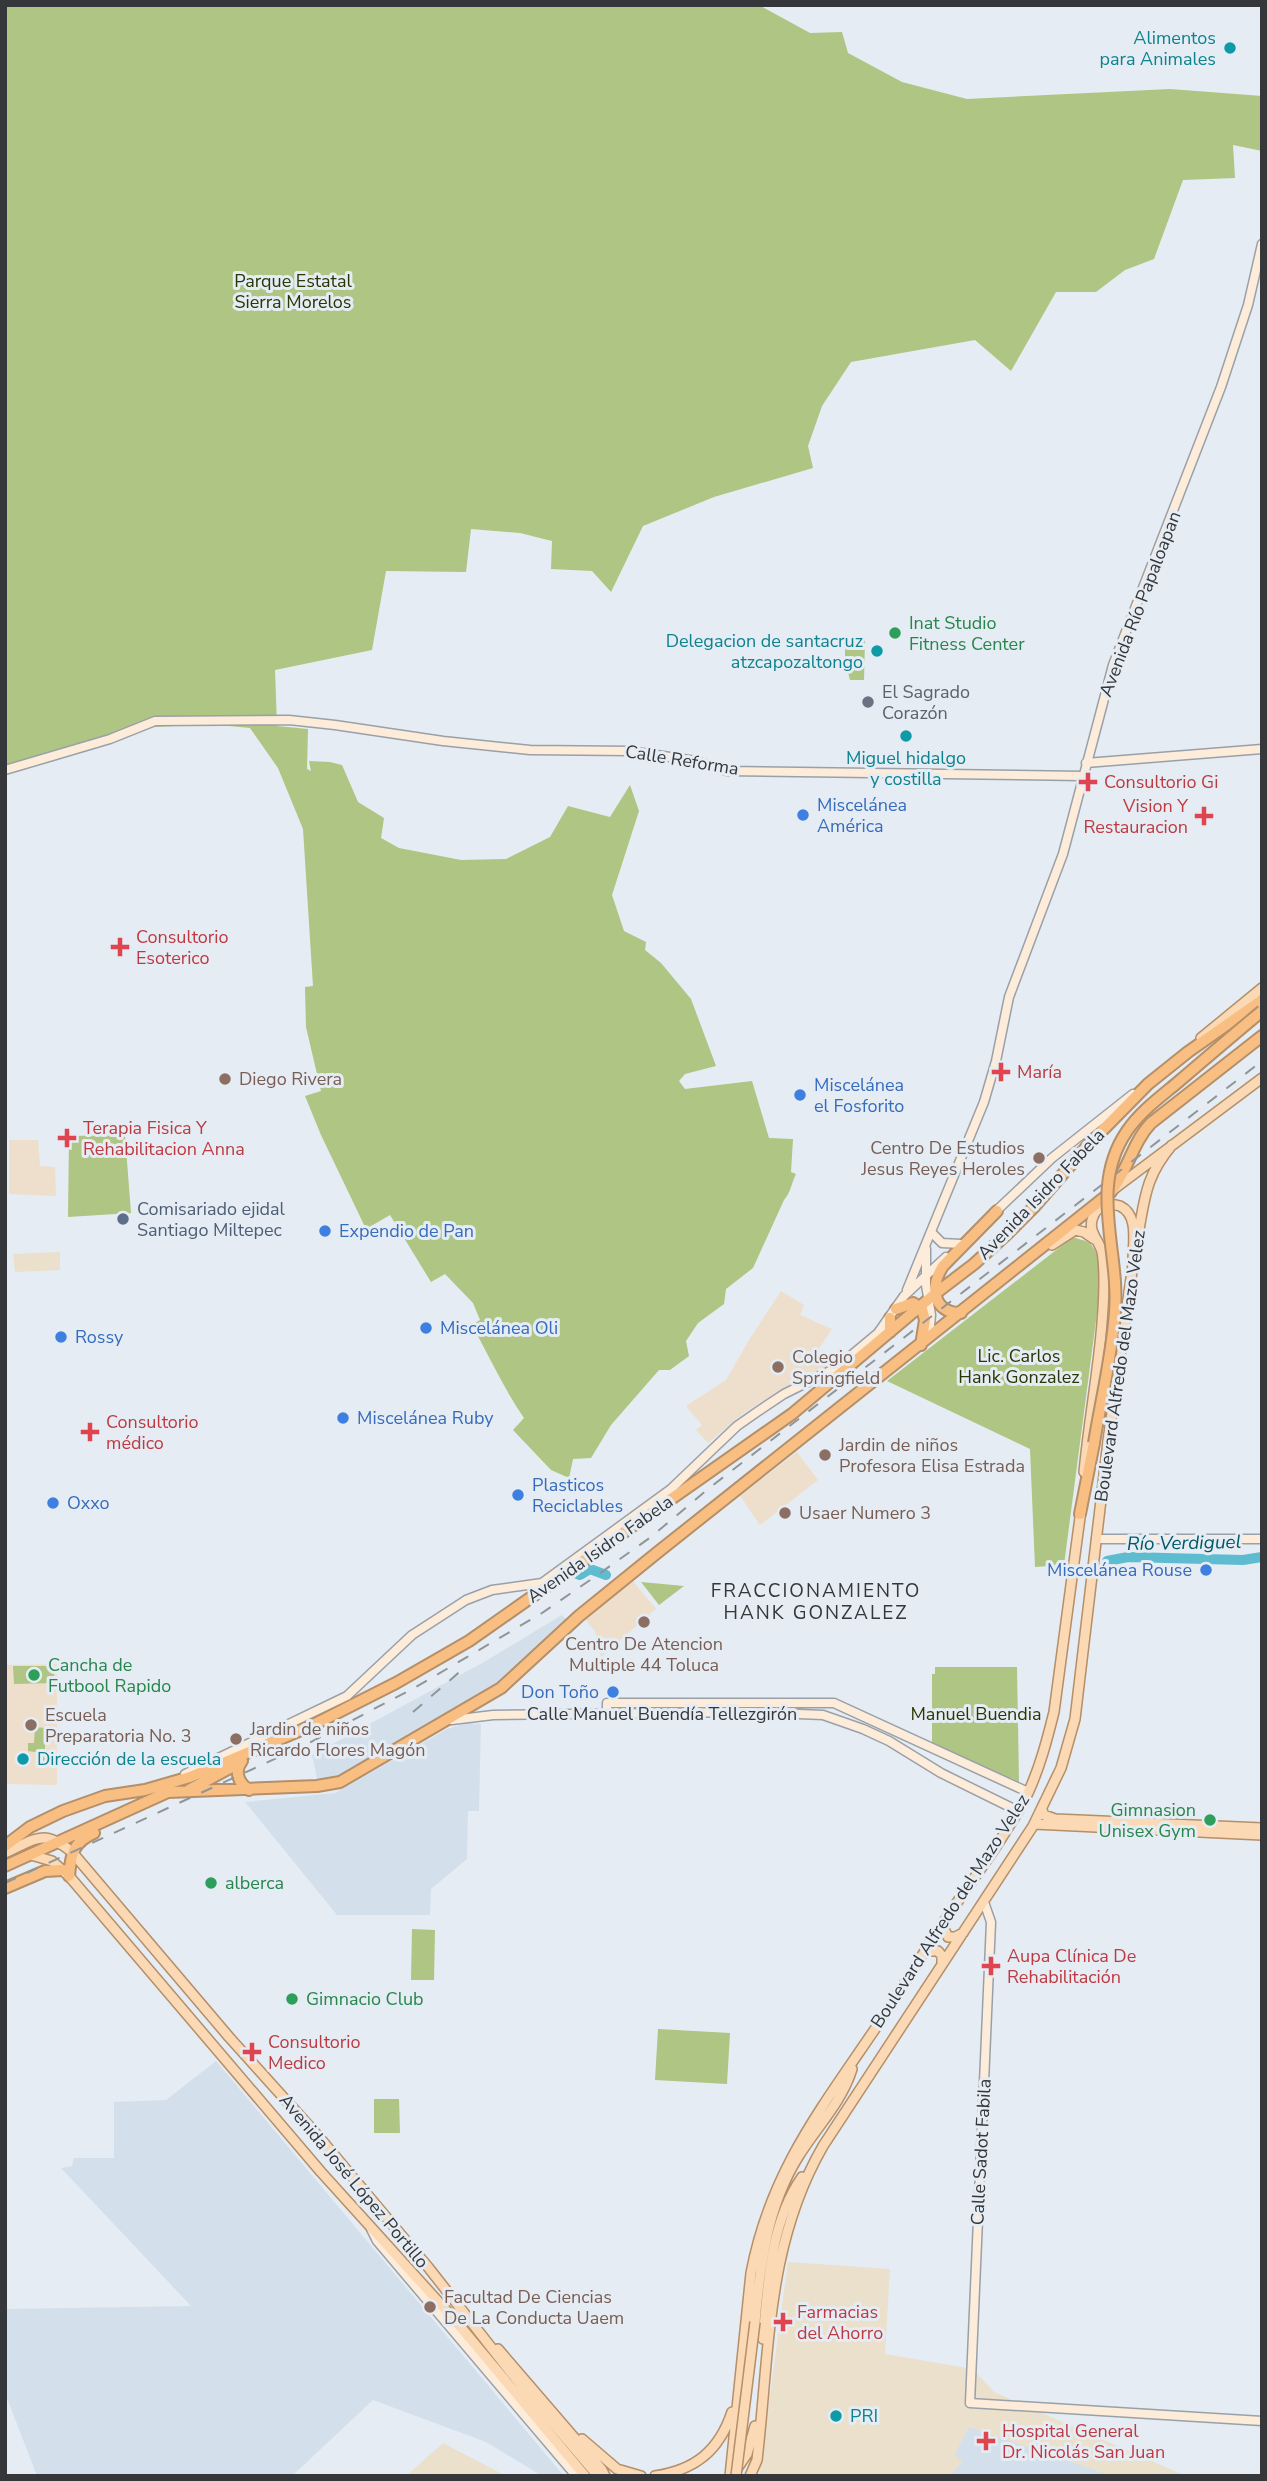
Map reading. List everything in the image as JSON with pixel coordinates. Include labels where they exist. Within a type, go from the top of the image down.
[{"type":"highway","points":[[1148,1084],[1262,1000]]},
{"type":"highway","name":"Boulevard Alfredo del Mazo Velez","points":[[1080,1514],[1115,1315],[1114,1268],[1106,1200],[1114,1156],[1122,1139],[1139,1116],[1262,1011]]},
{"type":"highway","points":[[1110,1192],[1122,1175],[1139,1138],[1151,1123],[1262,1036]]},
{"type":"highway","name":"Avenida Isidro Fabela","points":[[5,1846],[32,1826],[63,1811],[95,1799],[145,1790],[198,1774],[313,1725],[443,1657],[775,1427],[884,1333],[974,1264],[1016,1226],[1088,1144],[1148,1084]]},
{"type":"highway","name":"Avenida Isidro Fabela","points":[[5,1866],[168,1792],[249,1790],[340,1782],[490,1695],[506,1684],[579,1616],[657,1552],[925,1342],[1110,1192]]},
{"type":"highway","points":[[925,1342],[928,1300],[943,1266],[996,1211]]},
{"type":"highway","points":[[884,1333],[893,1313],[910,1303],[928,1300],[943,1310],[961,1313]]},
{"type":"highway","points":[[510,1612],[542,1583]]},
{"type":"highway","points":[[5,1888],[45,1871],[66,1873],[72,1852],[83,1838],[187,1791],[313,1725]]},
{"type":"highway","points":[[242,1761],[238,1774],[242,1785],[249,1790]]},
{"type":"main road","name":"Avenida Río Papaloapan","points":[[904,1296],[984,1102],[996,1061],[1009,997],[1063,854],[1082,776],[1118,652],[1222,387],[1248,304],[1262,244]]},
{"type":"main road","name":"Calle Reforma","points":[[5,770],[110,739],[151,722],[243,721],[314,722],[443,741],[530,750],[630,751],[696,761],[727,771],[1082,776]]},
{"type":"main road","points":[[1086,763],[1262,750]]},
{"type":"main road","points":[[1188,1052],[1211,1028],[1262,988]]},
{"type":"main road","points":[[1110,1192],[1262,1078]]},
{"type":"main road","name":"Avenida Isidro Fabela","points":[[893,1313],[904,1296],[925,1274],[961,1244],[1062,1149],[1148,1084]]},
{"type":"main road","name":"Boulevard Alfredo del Mazo Velez","points":[[750,2476],[757,2460],[779,2263],[787,2227],[812,2165],[1034,1824],[1061,1768],[1075,1719],[1133,1261],[1152,1172],[1172,1145]]},
{"type":"main road","points":[[1080,1514],[1104,1295],[1102,1252],[1095,1240],[1091,1222],[1095,1212],[1109,1204],[1123,1207],[1130,1214],[1133,1225],[1133,1261]]},
{"type":"main road","points":[[931,1231],[942,1243],[961,1244]]},
{"type":"main road","points":[[1018,1266],[1073,1231],[1084,1232],[1095,1240]]},
{"type":"main road","name":"Avenida Río Papaloapan","points":[[927,1243],[925,1274],[928,1300]]},
{"type":"main road","name":"Avenida Isidro Fabela","points":[[542,1583],[671,1489],[737,1426],[784,1394],[831,1371],[884,1333]]},
{"type":"main road","name":"Boulevard Alfredo del Mazo Velez","points":[[733,2476],[738,2393],[751,2273],[767,2211],[796,2146],[927,1951],[1028,1792],[1047,1743],[1054,1712],[1080,1514]]},
{"type":"main road","points":[[1096,1539],[1262,1539]]},
{"type":"main road","points":[[163,1784],[347,1696],[412,1635],[466,1600],[492,1590],[542,1583]]},
{"type":"main road","points":[[490,1695],[485,1704],[487,1710],[493,1714]]},
{"type":"main road","points":[[607,1713],[607,1703],[834,1703],[1028,1792]]},
{"type":"main road","name":"Calle Manuel Buendía Tellezgirón","points":[[439,1723],[468,1716],[493,1714],[747,1712],[823,1715],[863,1729],[910,1753],[941,1773],[1018,1811]]},
{"type":"main road","points":[[1042,1810],[1044,1815],[1055,1819],[1262,1828]]},
{"type":"main road","points":[[1034,1824],[1262,1835]]},
{"type":"main road","points":[[5,1853],[42,1838],[59,1841]]},
{"type":"main road","name":"Avenida José López Portillo","points":[[59,1841],[72,1852],[319,2137],[598,2476]]},
{"type":"main road","name":"Avenida José López Portillo","points":[[30,1855],[52,1861],[66,1873],[585,2476]]},
{"type":"main road","name":"Calle Sadot Fabila","points":[[984,1902],[991,1922],[970,2403],[1262,2421]]},
{"type":"main road","points":[[942,1925],[948,1937],[963,1933]]},
{"type":"main road","points":[[927,1951],[938,1951],[942,1956],[942,1964]]},
{"type":"main road","points":[[187,2014],[188,2002],[200,2002]]},
{"type":"main road","points":[[733,2476],[767,2231],[793,2166],[845,2086],[855,2057]]},
{"type":"main road","points":[[733,2476],[747,2454],[754,2434],[771,2268],[778,2233],[789,2200],[800,2179],[812,2165]]},
{"type":"main road","points":[[370,2227],[377,2241],[576,2476]]},
{"type":"main road","points":[[477,2331],[493,2343],[602,2470],[604,2476]]},
{"type":"main road","points":[[655,2476],[684,2469],[709,2453],[723,2434],[738,2393]]},
{"type":"main road","points":[[569,2431],[617,2469],[641,2476]]},
{"type":"main road","points":[[755,2476],[757,2460]]},
{"type":"shaded area","points":[[9,1140],[38,1140],[40,1166],[55,1167],[56,1196],[9,1194]]},
{"type":"shaded area","points":[[60,1252],[60,1270],[15,1272],[13,1254]]},
{"type":"shaded area","name":"Colegio Springfield","points":[[781,1291],[804,1305],[800,1315],[832,1329],[818,1350],[833,1361],[745,1412],[708,1443],[696,1430],[702,1425],[686,1406],[726,1380]]},
{"type":"shaded area","points":[[797,1452],[818,1480],[760,1525],[740,1496]]},
{"type":"shaded area","points":[[632,1580],[656,1609],[601,1657],[595,1631],[584,1618]]},
{"type":"shaded area","points":[[562,1615],[566,1619],[495,1684],[345,1778],[318,1783],[312,1755],[484,1662]]},
{"type":"shaded area","name":"Escuela Preparatoria No. 3","points":[[57,1664],[57,1785],[5,1784],[5,1665]]},
{"type":"shaded area","points":[[467,1723],[481,1724],[479,1811],[468,1811],[467,1859],[431,1889],[430,1915],[337,1915],[245,1802],[335,1793],[447,1729]]},
{"type":"shaded area","points":[[216,2061],[564,2476],[542,2476],[486,2442],[373,2400],[292,2476],[37,2476],[5,2393],[5,2309],[191,2306],[61,2168],[72,2166],[74,2158],[114,2158],[114,2102],[166,2100]]},
{"type":"shaded area","points":[[788,2262],[890,2269],[885,2354],[973,2369],[994,2392],[1186,2476],[759,2476]]},
{"type":"shaded area","name":"Hospital General Dr. Nicolás San Juan","points":[[969,2427],[1112,2476],[950,2476],[962,2462],[955,2454]]},
{"type":"shaded area","points":[[443,2443],[506,2476],[406,2476]]},
{"type":"green space","name":"Parque Estatal Sierra Morelos","points":[[5,5],[759,5],[810,33],[842,32],[848,53],[902,82],[967,99],[1170,89],[1262,96],[1262,151],[1233,145],[1235,178],[1183,180],[1154,259],[1125,270],[1096,292],[1056,292],[1011,371],[975,340],[851,362],[822,406],[808,446],[813,468],[714,497],[643,526],[611,592],[592,571],[551,569],[552,541],[520,533],[471,529],[466,572],[386,571],[372,650],[275,670],[277,726],[308,729],[307,769],[311,771],[309,761],[342,765],[358,802],[384,818],[381,838],[399,848],[461,860],[506,859],[550,837],[568,806],[610,817],[630,785],[639,811],[612,895],[624,931],[646,942],[645,950],[661,963],[691,999],[716,1066],[685,1074],[679,1081],[685,1089],[752,1081],[769,1138],[793,1139],[791,1172],[796,1174],[753,1268],[726,1289],[724,1304],[698,1323],[686,1341],[689,1356],[670,1370],[659,1370],[611,1425],[591,1458],[573,1459],[569,1478],[551,1470],[513,1430],[524,1418],[472,1325],[480,1320],[473,1303],[445,1274],[431,1282],[390,1215],[366,1229],[321,1135],[305,1096],[321,1091],[306,1027],[305,987],[313,986],[303,829],[278,768],[250,728],[208,724],[121,729],[116,738],[5,768]]},
{"type":"green space","points":[[845,639],[865,639],[864,680],[850,680],[845,661]]},
{"type":"green space","points":[[125,1135],[131,1213],[68,1217],[69,1136]]},
{"type":"green space","name":"Lic. Carlos Hank Gonzalez","points":[[1073,1237],[1089,1243],[1097,1256],[1100,1272],[1098,1305],[1064,1565],[1035,1567],[1030,1449],[887,1381]]},
{"type":"green space","points":[[641,1582],[684,1586],[659,1605]]},
{"type":"green space","name":"Cancha de Futbool Rapido","points":[[13,1666],[54,1666],[54,1683],[14,1684]]},
{"type":"green space","name":"Manuel Buendia","points":[[935,1667],[1017,1667],[1019,1782],[932,1745],[932,1674],[935,1674]]},
{"type":"green space","points":[[35,1727],[45,1728],[45,1766],[42,1765],[42,1753],[28,1751],[28,1743],[34,1743]]},
{"type":"green space","points":[[412,1929],[435,1930],[434,1980],[411,1980]]},
{"type":"green space","points":[[658,2029],[730,2033],[727,2084],[655,2080]]},
{"type":"green space","points":[[374,2099],[399,2099],[400,2133],[374,2133]]},
{"type":"waterway","name":"Río Verdiguel","points":[[1107,1561],[1128,1557],[1243,1560],[1262,1557]]},
{"type":"waterway","name":"Río Verdiguel","points":[[575,1573],[580,1575],[590,1569],[606,1575]]},
{"type":"railway","points":[[5,1883],[305,1745],[416,1687],[542,1613],[651,1537],[708,1489],[1262,1061]]},
{"type":"railway","points":[[413,1712],[463,1669]]},
{"type":"place","name":"Alimentos para Animales","points":[[1230,48]]},
{"type":"place","name":"Inat Studio Fitness Center","points":[[895,633]]},
{"type":"place","name":"Delegacion de santacruz atzcapozaltongo","points":[[877,651]]},
{"type":"place","name":"El Sagrado Corazón","points":[[868,702]]},
{"type":"place","name":"Miguel hidalgo y costilla","points":[[906,736]]},
{"type":"place","name":"Consultorio Gi","points":[[1088,782]]},
{"type":"place","name":"Miscelánea América","points":[[803,815]]},
{"type":"place","name":"Vision Y Restauracion","points":[[1204,816]]},
{"type":"place","name":"Consultorio Esoterico","points":[[120,947]]},
{"type":"place","name":"María","points":[[1001,1072]]},
{"type":"place","name":"Diego Rivera","points":[[225,1079]]},
{"type":"place","name":"Miscelánea el Fosforito","points":[[800,1095]]},
{"type":"place","name":"Terapia Fisica Y Rehabilitacion Anna","points":[[67,1138]]},
{"type":"place","name":"Centro De Estudios Jesus Reyes Heroles","points":[[1039,1158]]},
{"type":"place","name":"Comisariado ejidal Santiago Miltepec","points":[[123,1219]]},
{"type":"place","name":"Expendio de Pan","points":[[325,1231]]},
{"type":"place","name":"Miscelánea Oli","points":[[426,1328]]},
{"type":"place","name":"Rossy","points":[[61,1337]]},
{"type":"place","name":"Colegio Springfield","points":[[778,1367]]},
{"type":"place","name":"Miscelánea Ruby","points":[[343,1418]]},
{"type":"place","name":"Consultorio médico","points":[[90,1432]]},
{"type":"place","name":"Jardin de niños Profesora Elisa Estrada","points":[[825,1455]]},
{"type":"place","name":"Plasticos Reciclables","points":[[518,1495]]},
{"type":"place","name":"Oxxo","points":[[53,1503]]},
{"type":"place","name":"Usaer Numero 3","points":[[785,1513]]},
{"type":"place","name":"Miscelánea Rouse","points":[[1206,1570]]},
{"type":"place","name":"Centro De Atencion Multiple 44 Toluca","points":[[644,1622]]},
{"type":"place","name":"Cancha de Futbool Rapido","points":[[34,1675]]},
{"type":"place","name":"Don Toño","points":[[613,1692]]},
{"type":"place","name":"Escuela Preparatoria No. 3","points":[[31,1725]]},
{"type":"place","name":"Jardin de niños Ricardo Flores Magón","points":[[236,1739]]},
{"type":"place","name":"Dirección de la escuela","points":[[23,1759]]},
{"type":"place","name":"Gimnasion Unisex Gym","points":[[1210,1820]]},
{"type":"place","name":"alberca","points":[[211,1883]]},
{"type":"place","name":"Aupa Clínica De Rehabilitación","points":[[991,1966]]},
{"type":"place","name":"Gimnacio Club","points":[[292,1999]]},
{"type":"place","name":"Consultorio Medico","points":[[252,2052]]},
{"type":"place","name":"Facultad De Ciencias De La Conducta Uaem","points":[[430,2307]]},
{"type":"place","name":"Farmacias del Ahorro","points":[[783,2322]]},
{"type":"place","name":"PRI","points":[[836,2416]]},
{"type":"place","name":"Hospital General Dr. Nicolás San Juan","points":[[986,2441]]},
{"type":"district","name":"FRACCIONAMIENTO HANK GONZALEZ","points":[[816,1601]]}]
